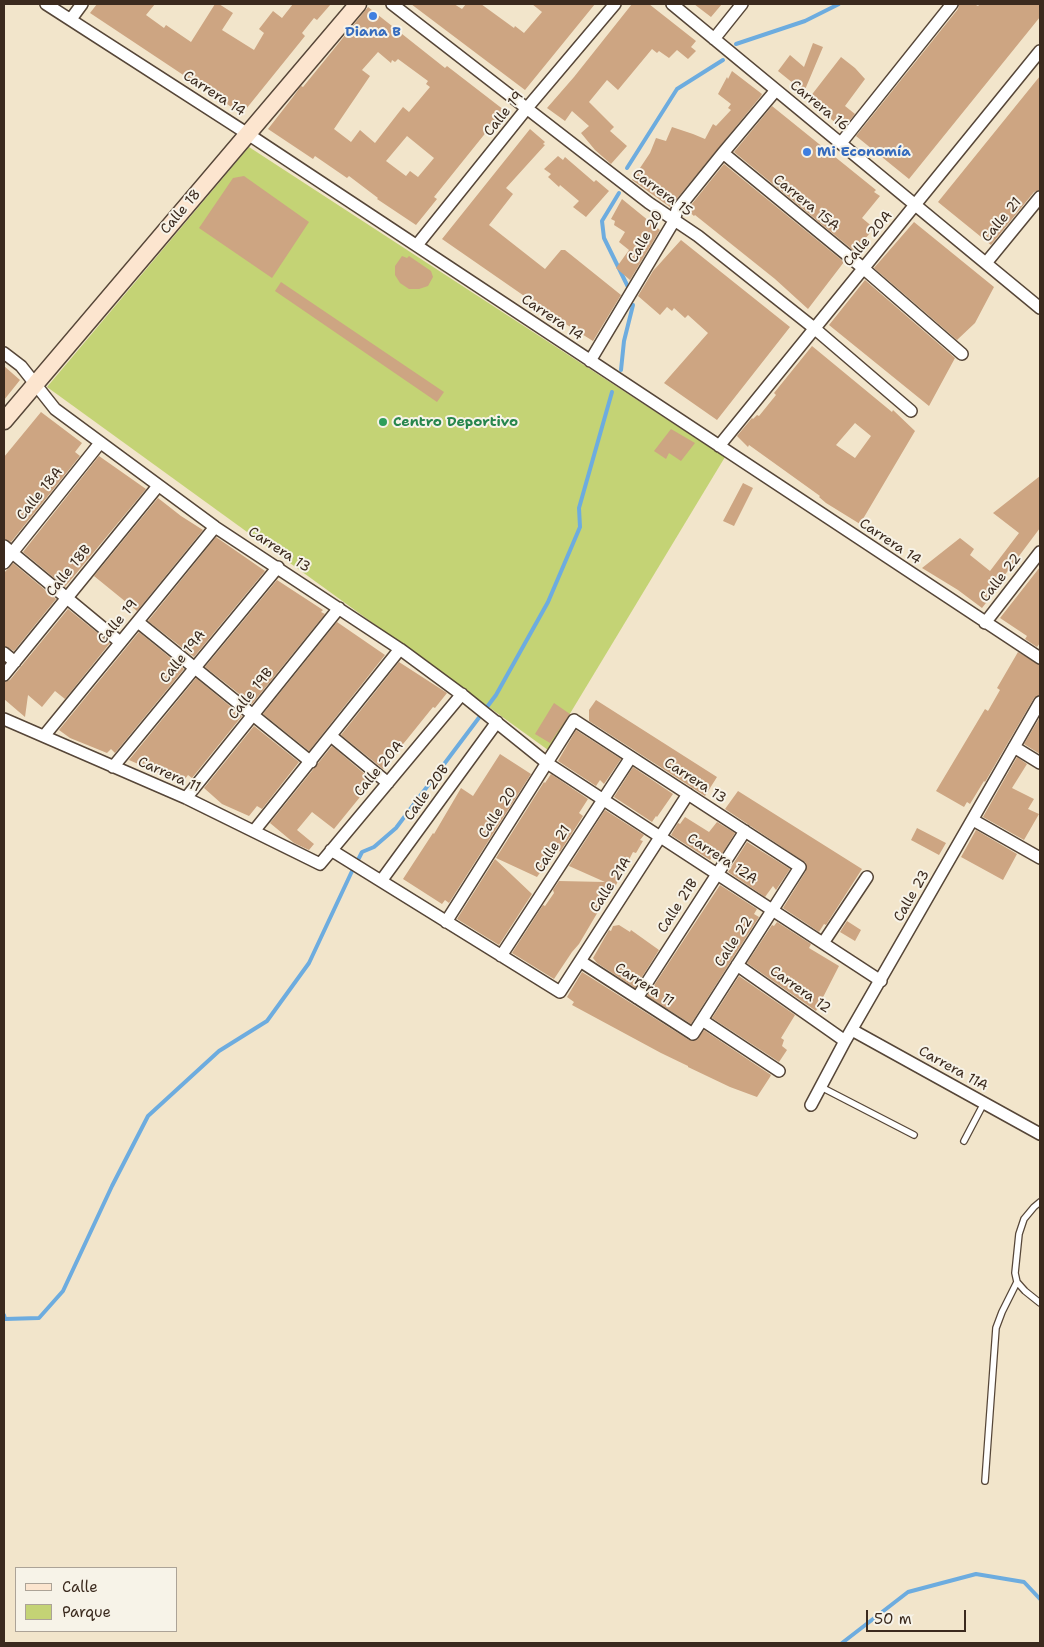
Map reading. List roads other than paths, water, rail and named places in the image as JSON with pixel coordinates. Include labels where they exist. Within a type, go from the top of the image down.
[{"type":"street","name":"Carrera 14","points":[[46,4],[417,245],[1040,658]]},
{"type":"street","points":[[70,19],[82,4]]},
{"type":"street","name":"Calle 18","points":[[4,421],[358,4]]},
{"type":"street","name":"Carrera 15","points":[[392,4],[649,204],[698,236],[814,328],[911,411]]},
{"type":"street","name":"Calle 19","points":[[417,245],[527,108],[615,4]]},
{"type":"street","name":"Carrera 16","points":[[672,4],[1040,308]]},
{"type":"street","points":[[714,39],[742,4]]},
{"type":"street","points":[[841,143],[952,4]]},
{"type":"street","name":"Calle 20A","points":[[719,446],[1040,51]]},
{"type":"street","name":"Calle 20","points":[[590,361],[674,221],[678,210],[722,153],[776,90]]},
{"type":"street","name":"Carrera 15A","points":[[722,153],[862,268],[962,354]]},
{"type":"street","name":"Calle 21","points":[[986,263],[1040,197]]},
{"type":"street","name":"Carrera 13","points":[[4,353],[21,366],[55,408],[100,443],[215,527],[400,649],[463,695],[547,763]]},
{"type":"street","name":"Calle 18A","points":[[4,563],[8,549],[100,443]]},
{"type":"street","name":"Calle 18B","points":[[4,675],[158,486]]},
{"type":"street","name":"Calle 19","points":[[44,736],[215,527]]},
{"type":"street","points":[[8,549],[120,642]]},
{"type":"street","name":"Calle 22","points":[[985,623],[1040,552]]},
{"type":"street","name":"Calle 19A","points":[[113,767],[278,567]]},
{"type":"street","name":"Calle 19B","points":[[186,798],[339,608]]},
{"type":"street","points":[[138,622],[311,762]]},
{"type":"street","points":[[254,831],[400,649]]},
{"type":"street","points":[[4,653],[14,662]]},
{"type":"street","name":"Calle 20A","points":[[320,864],[463,695]]},
{"type":"street","name":"Calle 23","points":[[811,1105],[845,1040],[881,981],[1040,702]]},
{"type":"street","name":"Carrera 11","points":[[4,719],[186,798],[320,864]]},
{"type":"street","name":"Calle 20B","points":[[381,881],[495,720]]},
{"type":"street","name":"Calle 20","points":[[446,922],[574,720]]},
{"type":"street","name":"Carrera 13","points":[[574,720],[800,867]]},
{"type":"street","points":[[331,736],[388,783]]},
{"type":"street","points":[[1014,747],[1040,763]]},
{"type":"street","name":"Calle 21","points":[[501,956],[631,757]]},
{"type":"street","name":"Carrera 12A","points":[[547,763],[881,981]]},
{"type":"street","name":"Calle 21A","points":[[501,956],[560,992],[688,794]]},
{"type":"street","points":[[973,820],[1040,858]]},
{"type":"street","name":"Calle 21B","points":[[637,998],[745,831]]},
{"type":"street","points":[[332,850],[501,956]]},
{"type":"street","name":"Calle 22","points":[[693,1034],[800,867]]},
{"type":"street","points":[[824,943],[868,876]]},
{"type":"street","name":"Carrera 11","points":[[580,961],[693,1034]]},
{"type":"street","name":"Carrera 12","points":[[737,965],[845,1040]]},
{"type":"street","points":[[702,1020],[779,1071]]},
{"type":"street","name":"Carrera 11A","points":[[852,1030],[1040,1134]]},
{"type":"lane","points":[[821,1087],[914,1135]]},
{"type":"lane","points":[[964,1141],[984,1103]]},
{"type":"lane","points":[[1040,1202],[1034,1206],[1024,1219],[1019,1234],[1015,1274],[1017,1282],[1040,1303]]},
{"type":"lane","points":[[985,1481],[996,1328],[1017,1282]]},
{"type":"waterway","points":[[736,44],[805,21],[839,4]]},
{"type":"waterway","points":[[627,168],[677,89],[723,60]]},
{"type":"waterway","points":[[619,193],[602,221],[604,238],[629,289]]},
{"type":"waterway","points":[[621,370],[624,341],[633,305]]},
{"type":"waterway","points":[[358,860],[362,852],[374,847],[396,828],[496,695],[548,602],[580,527],[579,508],[612,392]]},
{"type":"waterway","points":[[4,1315],[5,1319],[39,1318],[63,1291],[112,1186],[148,1116],[219,1051],[267,1021],[309,963],[353,869]]},
{"type":"waterway","points":[[842,1643],[908,1592],[976,1574],[1024,1582],[1040,1599]]},
{"type":"place","name":"Diana B","points":[[373,16]]},
{"type":"place","name":"Mi Economía","points":[[807,152]]},
{"type":"place","name":"Centro Deportivo","points":[[383,422]]}]
